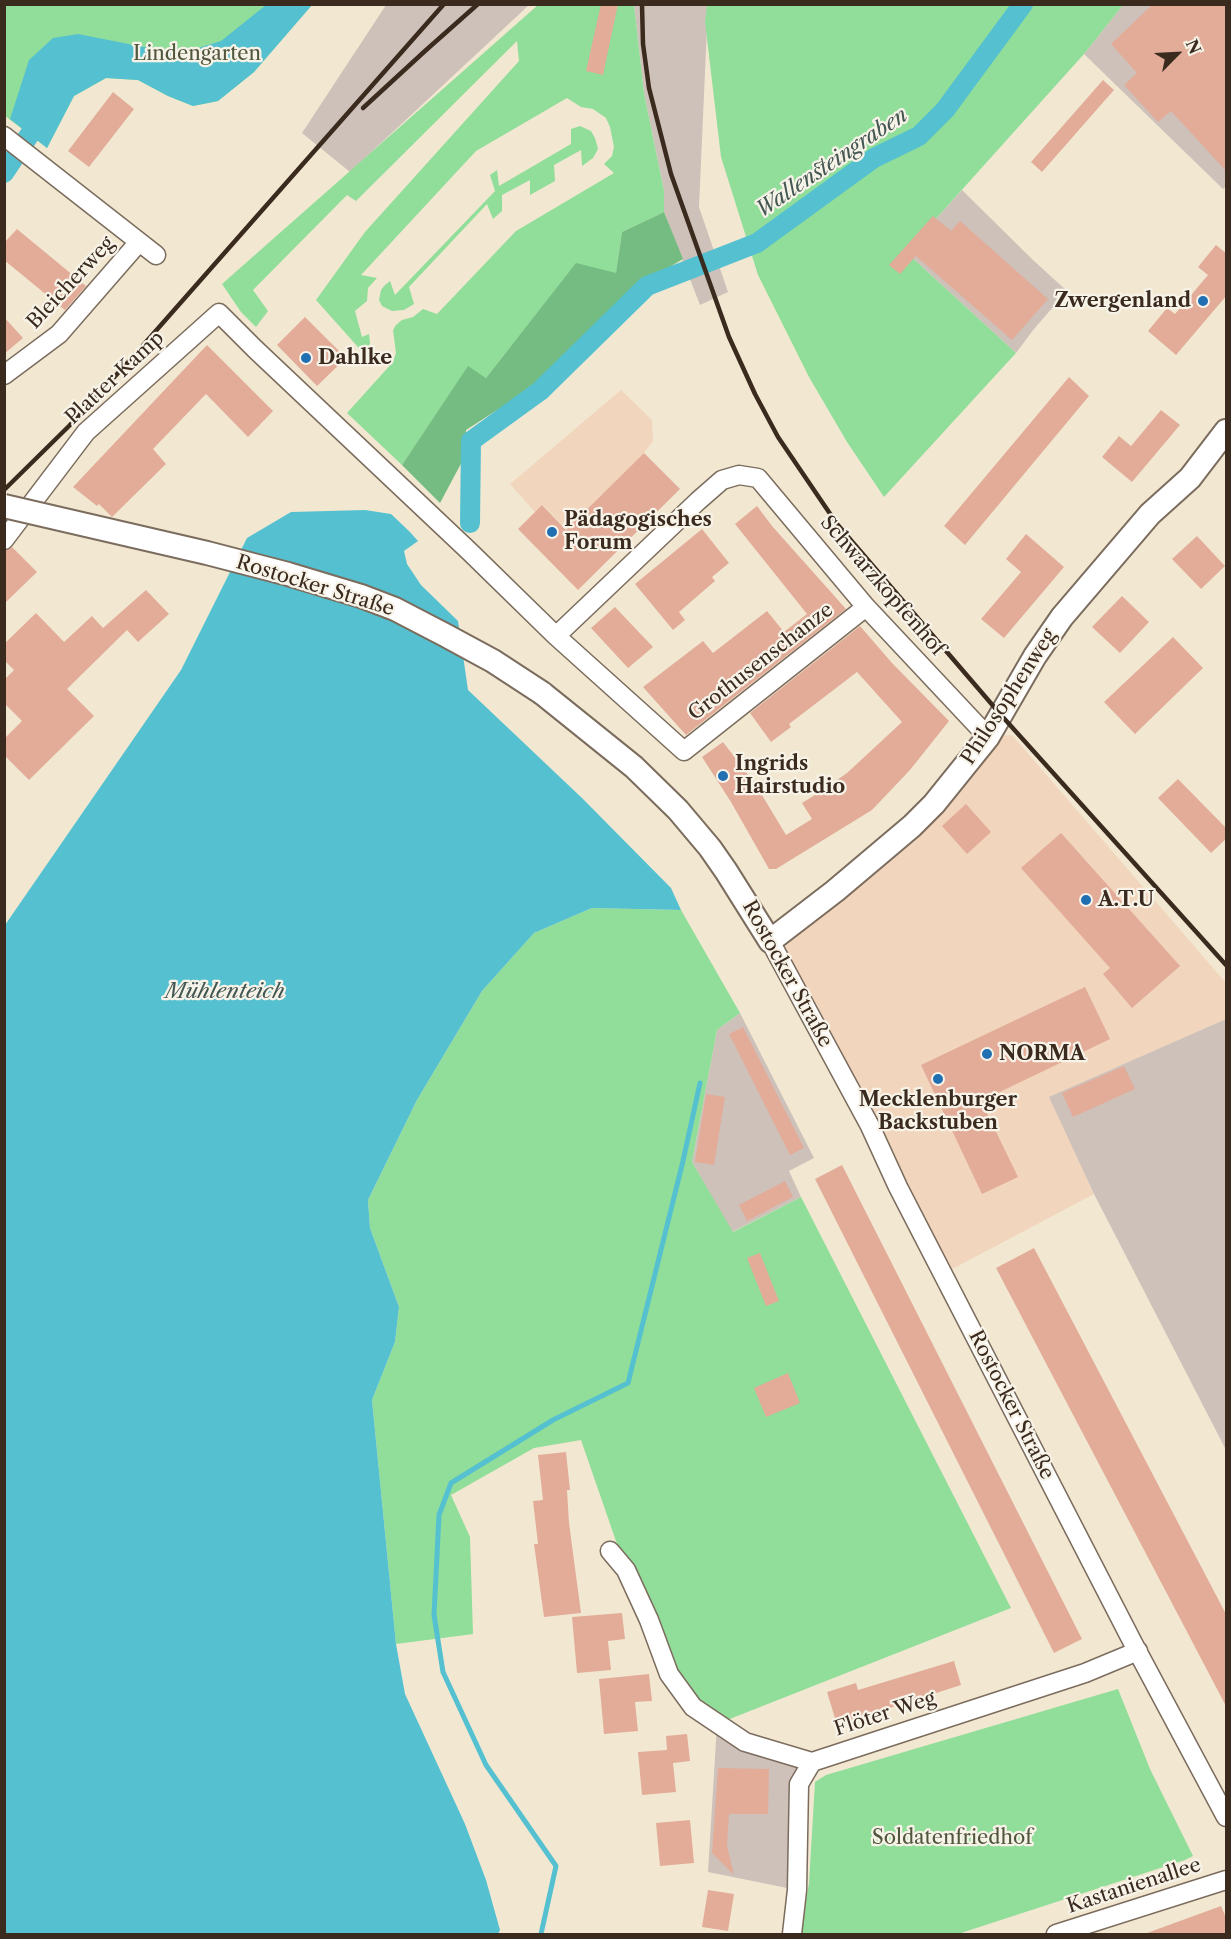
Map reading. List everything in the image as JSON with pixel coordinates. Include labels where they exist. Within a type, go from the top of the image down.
[{"type":"main road","name":"Philosophenweg","points":[[770,941],[835,891],[912,826],[934,804],[988,736],[1035,656],[1062,616],[1150,513],[1190,478],[1227,431]]},
{"type":"main road","name":"Rostocker Straße","points":[[4,506],[207,553],[360,596],[395,609],[493,661],[542,693],[634,767],[678,810],[710,848],[770,941]]},
{"type":"street","points":[[4,136],[156,255]]},
{"type":"street","name":"Bleicherweg","points":[[4,375],[59,334],[139,242]]},
{"type":"street","name":"Platter Kamp","points":[[4,540],[86,432],[219,312],[556,636]]},
{"type":"street","name":"Schwarzkopfenhof","points":[[556,636],[722,480],[739,475],[758,478],[866,607],[988,736]]},
{"type":"street","name":"Grothusenschanze","points":[[556,636],[684,751],[866,607]]},
{"type":"street","name":"Rostocker Straße","points":[[770,941],[870,1126],[898,1187],[1138,1651],[1227,1817]]},
{"type":"street","points":[[610,1551],[626,1570],[649,1620],[669,1674],[693,1707],[745,1742],[812,1761],[799,1784],[797,1890],[792,1935]]},
{"type":"street","name":"Flöter Weg","points":[[812,1761],[1086,1673],[1138,1651]]},
{"type":"street","name":"Kastanienallee","points":[[1056,1935],[1227,1880]]},
{"type":"shaded area","points":[[386,5],[529,5],[350,172],[302,133]]},
{"type":"shaded area","points":[[634,5],[708,5],[699,207],[728,292],[700,305],[664,212],[664,191],[644,93]]},
{"type":"shaded area","points":[[1123,5],[1226,5],[1226,186],[1223,189],[1084,54]]},
{"type":"shaded area","points":[[962,190],[1067,291],[1016,353],[906,252]]},
{"type":"shaded area","points":[[621,390],[652,420],[653,441],[644,453],[581,515],[577,541],[543,505],[535,512],[510,484]]},
{"type":"shaded area","points":[[1012,735],[1226,983],[1226,1019],[1050,1097],[1094,1194],[943,1274],[770,941],[804,915],[988,737]]},
{"type":"shaded area","points":[[740,1013],[814,1158],[789,1171],[801,1197],[732,1232],[692,1162],[717,1030]]},
{"type":"shaded area","points":[[1226,1019],[1226,1450],[1094,1194],[1049,1097]]},
{"type":"shaded area","points":[[717,1724],[812,1762],[799,1784],[797,1890],[708,1872]]},
{"type":"green space","name":"Lindengarten","points":[[5,5],[312,5],[254,72],[218,101],[193,106],[138,80],[106,78],[74,96],[47,148],[5,116]]},
{"type":"green space","points":[[538,5],[634,5],[644,93],[664,191],[664,212],[622,232],[616,274],[576,264],[486,378],[468,367],[402,465],[347,413],[393,362],[396,353],[393,330],[402,320],[413,317],[423,309],[437,314],[516,231],[614,173],[604,164],[612,156],[614,147],[606,118],[593,109],[581,107],[567,98],[476,151],[361,275],[377,278],[368,288],[367,301],[355,311],[362,337],[369,334],[370,343],[366,356],[316,300],[365,232],[519,61],[517,41],[356,201],[347,195],[253,290],[268,311],[256,327],[241,312],[222,284]]},
{"type":"green space","points":[[707,5],[1123,5],[1084,54],[906,252],[1016,353],[884,497],[847,442],[809,377],[758,275],[721,157],[705,22]]},
{"type":"green space","points":[[580,126],[591,131],[595,138],[598,149],[593,158],[582,166],[581,150],[554,165],[555,181],[530,195],[530,180],[502,195],[502,211],[493,219],[487,204],[409,287],[414,304],[404,310],[392,311],[382,306],[379,300],[384,286],[390,281],[395,295],[495,191],[490,175],[497,170],[499,186],[571,144],[571,129]]},
{"type":"green space","points":[[664,212],[683,259],[638,286],[533,387],[466,430],[464,458],[440,503],[402,465],[468,366],[486,378],[576,263],[616,273],[622,232]]},
{"type":"green space","points":[[592,908],[681,910],[740,1013],[717,1030],[692,1162],[733,1232],[801,1197],[1011,1608],[717,1724],[693,1707],[626,1570],[581,1440],[534,1448],[451,1495],[470,1537],[473,1634],[396,1644],[372,1400],[395,1342],[399,1307],[370,1228],[368,1200],[417,1100],[482,991],[534,933]]},
{"type":"green space","name":"Soldatenfriedhof","points":[[1118,1689],[1150,1769],[1193,1856],[958,1934],[800,1934],[809,1883],[815,1782],[826,1775]]},
{"type":"water","points":[[266,5],[312,5],[254,72],[218,101],[193,106],[138,80],[106,78],[74,96],[47,148],[10,119],[29,60],[53,38],[78,34],[179,54],[221,41]]},
{"type":"water","name":"Mühlenteich","points":[[365,510],[391,514],[418,541],[404,551],[407,564],[421,585],[458,621],[468,690],[583,799],[671,888],[681,910],[592,908],[534,933],[482,991],[417,1100],[368,1200],[370,1228],[399,1307],[395,1342],[372,1400],[396,1644],[405,1694],[465,1824],[486,1880],[500,1930],[498,1934],[5,1934],[5,925],[181,670],[247,538],[291,512]]},
{"type":"building","points":[[601,4],[618,4],[603,75],[586,71]]},
{"type":"building","points":[[1153,4],[1227,4],[1227,172],[1171,111],[1158,122],[1124,85],[1137,73],[1111,44]]},
{"type":"building","points":[[1103,80],[1114,90],[1042,172],[1031,162]]},
{"type":"building","points":[[113,92],[134,109],[89,167],[68,151]]},
{"type":"building","points":[[933,216],[951,231],[960,221],[1048,299],[1012,340],[916,256],[900,274],[889,265]]},
{"type":"building","points":[[17,229],[86,286],[65,310],[4,260],[4,243]]},
{"type":"building","name":"Zwergenland","points":[[1216,245],[1227,254],[1227,295],[1176,355],[1148,331],[1167,308],[1175,314],[1208,275],[1198,267]]},
{"type":"building","points":[[4,317],[23,338],[4,354]]},
{"type":"building","points":[[305,317],[346,358],[317,386],[277,345]]},
{"type":"building","points":[[207,345],[273,411],[248,437],[206,394],[153,449],[166,464],[112,517],[99,504],[97,506],[73,487]]},
{"type":"building","points":[[1069,377],[1089,396],[965,545],[944,526]]},
{"type":"building","points":[[1161,410],[1180,425],[1132,482],[1102,457],[1119,436],[1131,446]]},
{"type":"building","points":[[644,453],[680,489],[578,590],[518,529],[542,505],[566,530]]},
{"type":"building","points":[[757,506],[846,609],[686,735],[643,687],[703,641],[713,653],[767,611],[784,632],[807,614],[735,524]]},
{"type":"building","points":[[702,529],[729,563],[712,577],[715,581],[679,612],[685,620],[673,630],[635,584]]},
{"type":"building","points":[[1026,534],[1064,567],[1004,638],[981,619],[1021,572],[1006,559]]},
{"type":"building","points":[[1197,536],[1225,566],[1201,589],[1172,559]]},
{"type":"building","points":[[12,547],[37,572],[4,604],[4,551]]},
{"type":"building","points":[[146,590],[169,614],[138,642],[127,630],[67,689],[94,716],[29,780],[4,755],[4,739],[22,721],[4,703],[4,680],[14,670],[4,660],[4,644],[36,613],[64,642],[92,616],[103,628]]},
{"type":"building","points":[[1122,596],[1149,622],[1120,653],[1092,627]]},
{"type":"building","points":[[615,607],[653,647],[628,668],[591,628]]},
{"type":"building","points":[[860,626],[892,663],[949,721],[910,770],[872,810],[776,869],[769,869],[702,757],[723,742],[756,785],[786,835],[812,819],[802,803],[847,773],[902,722],[857,672],[789,724],[791,727],[771,742],[750,713]]},
{"type":"building","points":[[1173,637],[1203,668],[1135,734],[1104,702]]},
{"type":"building","points":[[1178,779],[1227,829],[1227,838],[1211,853],[1158,798]]},
{"type":"building","points":[[966,804],[991,832],[967,854],[942,826]]},
{"type":"building","name":"A.T.U","points":[[1061,833],[1180,966],[1132,1008],[1103,974],[1110,968],[1021,868]]},
{"type":"building","points":[[1085,987],[1110,1039],[981,1101],[1018,1177],[982,1194],[921,1065]]},
{"type":"building","points":[[743,1027],[804,1148],[790,1155],[729,1034]]},
{"type":"building","points":[[1124,1066],[1135,1089],[1073,1117],[1062,1093]]},
{"type":"building","points":[[706,1094],[725,1097],[714,1165],[695,1162]]},
{"type":"building","points":[[842,1165],[1082,1639],[1054,1653],[815,1179]]},
{"type":"building","points":[[785,1181],[793,1197],[747,1221],[739,1205]]},
{"type":"building","points":[[1034,1248],[1227,1616],[1227,1708],[996,1268]]},
{"type":"building","points":[[760,1253],[779,1301],[766,1306],[747,1258]]},
{"type":"building","points":[[788,1373],[800,1403],[766,1417],[754,1388]]},
{"type":"building","points":[[566,1452],[570,1490],[567,1490],[569,1523],[581,1613],[544,1617],[534,1544],[538,1544],[533,1501],[543,1500],[538,1455]]},
{"type":"building","points":[[622,1613],[625,1639],[608,1641],[611,1670],[577,1673],[572,1617]]},
{"type":"building","points":[[954,1661],[961,1685],[837,1725],[827,1692],[856,1683],[858,1690]]},
{"type":"building","points":[[649,1674],[652,1701],[635,1702],[638,1731],[604,1734],[599,1679]]},
{"type":"building","points":[[687,1734],[690,1761],[673,1763],[676,1792],[642,1795],[638,1752],[667,1750],[666,1736]]},
{"type":"building","points":[[718,1768],[769,1769],[768,1814],[729,1814],[727,1846],[734,1875],[712,1853]]},
{"type":"building","points":[[690,1820],[694,1863],[660,1866],[656,1823]]},
{"type":"building","points":[[708,1890],[734,1894],[728,1931],[702,1927]]},
{"type":"building","points":[[1221,1906],[1227,1920],[1227,1935],[1148,1935],[1147,1933]]},
{"type":"waterway","name":"Wallensteingraben","points":[[470,523],[471,441],[540,391],[647,286],[757,243],[874,158],[919,136],[945,110],[1023,4]]},
{"type":"waterway","points":[[4,173],[44,113]]},
{"type":"waterway","points":[[541,1934],[556,1866],[486,1765],[443,1672],[434,1615],[439,1515],[451,1483],[553,1420],[628,1383],[700,1083]]},
{"type":"railway","points":[[4,490],[69,426],[131,359],[444,4]]},
{"type":"railway","points":[[363,108],[478,4]]},
{"type":"railway","points":[[642,4],[643,44],[649,88],[671,174],[729,337],[778,437],[837,524],[1001,715],[1226,965]]},
{"type":"place","name":"Zwergenland","points":[[1203,301]]},
{"type":"place","name":"Dahlke","points":[[306,358]]},
{"type":"place","name":"Pädagogisches Forum","points":[[552,532]]},
{"type":"place","name":"Ingrids Hairstudio","points":[[723,776]]},
{"type":"place","name":"A.T.U","points":[[1086,900]]},
{"type":"place","name":"NORMA","points":[[987,1054]]},
{"type":"place","name":"Mecklenburger Backstuben","points":[[938,1079]]}]
